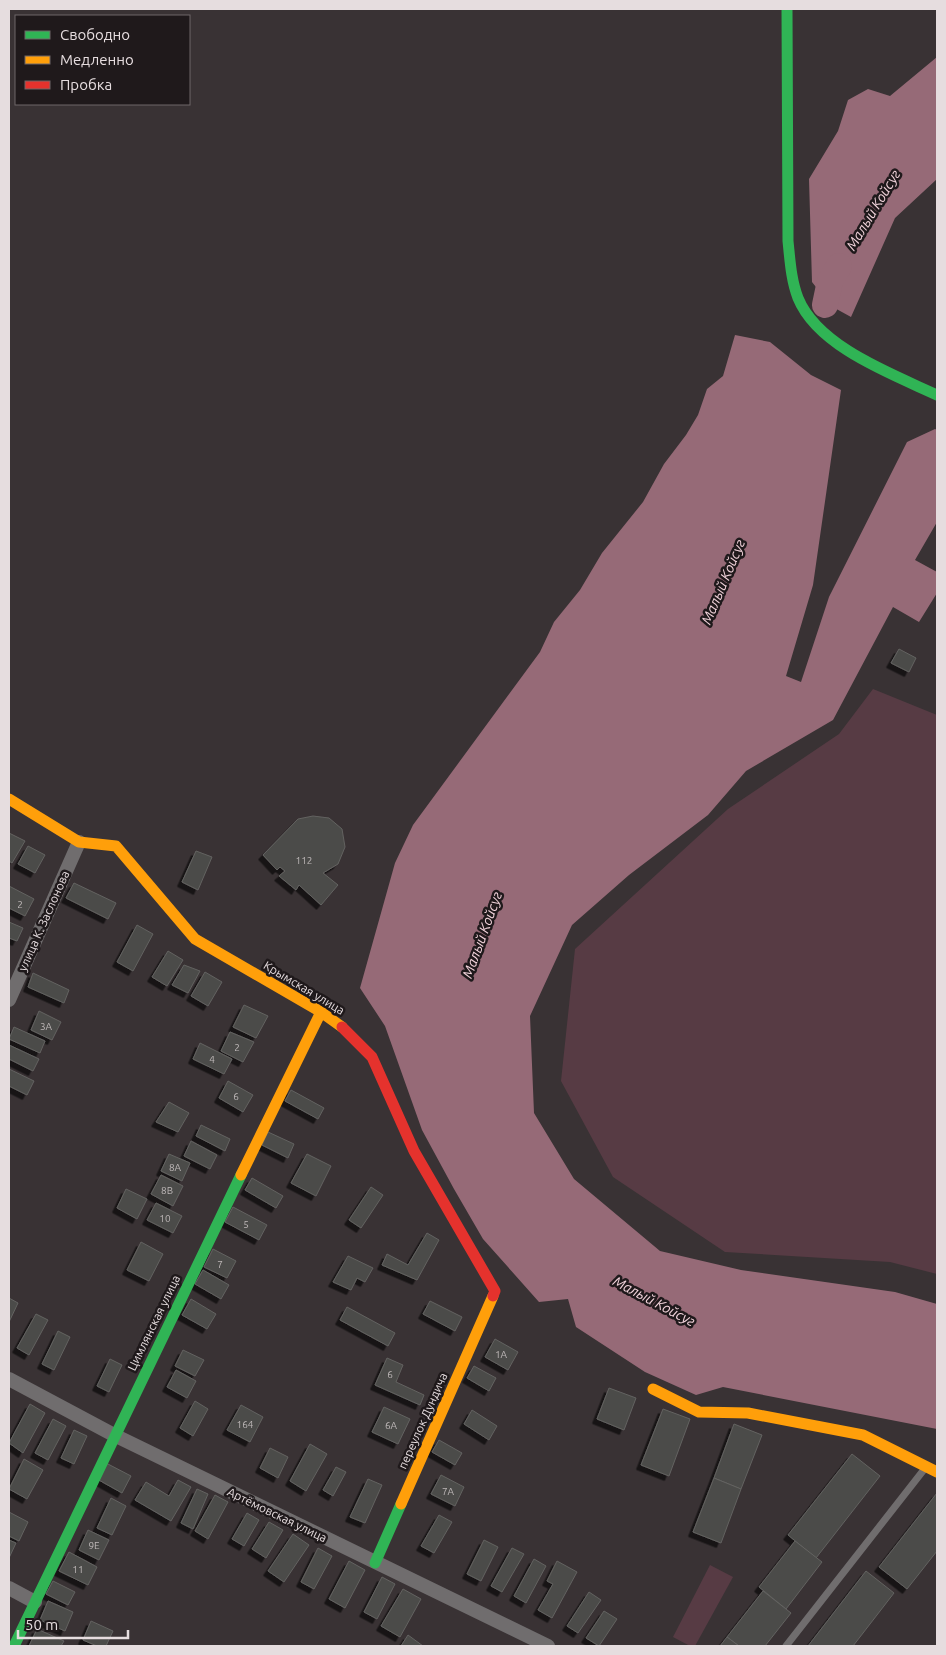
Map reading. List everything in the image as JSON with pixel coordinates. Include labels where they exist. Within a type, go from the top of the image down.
[{"type":"street","points":[[787,9],[789,247],[799,300],[816,322],[842,346],[862,359],[937,396]]},
{"type":"street","name":"Крымская улица","points":[[9,799],[79,842],[116,846],[195,939],[321,1012],[345,1029],[372,1057],[414,1151],[495,1291]]},
{"type":"street","name":"улица К. Заслонова","points":[[9,1000],[79,842]]},
{"type":"street","name":"Цимлянская улица","points":[[14,1646],[114,1435],[321,1012]]},
{"type":"street","name":"переулок Дундича","points":[[375,1562],[495,1291]]},
{"type":"street","name":"Артёмовская улица","points":[[9,1379],[114,1435],[548,1646]]},
{"type":"street","points":[[653,1389],[699,1412],[748,1413],[863,1435],[937,1472]]},
{"type":"street","points":[[9,1588],[35,1602]]},
{"type":"lane","points":[[786,1646],[926,1467]]},
{"type":"shaded area","points":[[873,689],[937,715],[937,1274],[890,1262],[725,1252],[613,1177],[561,1081],[575,949],[728,809],[839,734]]},
{"type":"shaded area","points":[[710,1565],[733,1577],[695,1646],[690,1646],[673,1637]]},
{"type":"water","points":[[937,57],[937,179],[895,218],[851,317],[831,306],[812,282],[809,179],[838,131],[848,100],[868,89],[890,96]]},
{"type":"water","points":[[735,335],[770,342],[811,375],[841,390],[813,585],[786,676],[801,682],[829,597],[907,442],[935,429],[937,430],[937,522],[915,560],[937,572],[937,593],[919,622],[893,607],[833,720],[746,771],[708,815],[629,875],[572,925],[530,1016],[534,1113],[574,1179],[660,1251],[741,1270],[895,1292],[937,1304],[937,1429],[723,1387],[696,1395],[645,1372],[576,1327],[568,1299],[539,1302],[483,1239],[454,1189],[422,1130],[385,1026],[360,988],[395,863],[413,825],[540,652],[554,622],[580,590],[602,553],[643,502],[664,464],[686,435],[698,415],[707,389],[723,376]]},
{"type":"building","points":[[899,649],[916,658],[909,672],[891,663]]},
{"type":"building","points":[[313,816],[329,818],[342,829],[345,847],[338,864],[323,873],[338,885],[321,905],[299,885],[296,890],[279,876],[285,871],[280,867],[277,870],[263,855],[298,819]]},
{"type":"building","points":[[9,833],[25,841],[12,863],[9,861]]},
{"type":"building","points":[[28,846],[45,855],[35,873],[18,864]]},
{"type":"building","points":[[196,851],[212,857],[198,890],[182,882]]},
{"type":"building","points":[[74,883],[116,903],[108,919],[66,898]]},
{"type":"building","points":[[9,886],[34,899],[25,916],[9,908]]},
{"type":"building","points":[[9,922],[23,928],[17,941],[9,938]]},
{"type":"building","points":[[137,925],[153,934],[133,971],[117,962]]},
{"type":"building","points":[[168,951],[183,960],[167,986],[152,977]]},
{"type":"building","points":[[184,965],[200,971],[188,993],[172,985]]},
{"type":"building","points":[[205,972],[222,982],[208,1006],[191,996]]},
{"type":"building","points":[[33,973],[69,990],[64,1003],[28,987]]},
{"type":"building","points":[[244,1005],[268,1016],[256,1038],[233,1027]]},
{"type":"building","points":[[39,1011],[61,1022],[52,1040],[31,1030]]},
{"type":"building","points":[[14,1027],[45,1041],[40,1053],[9,1039]]},
{"type":"building","points":[[230,1032],[254,1042],[243,1062],[221,1051]]},
{"type":"building","points":[[200,1043],[232,1059],[224,1074],[193,1059]]},
{"type":"building","points":[[9,1045],[39,1059],[33,1071],[9,1059]]},
{"type":"building","points":[[9,1069],[34,1081],[27,1095],[9,1086]]},
{"type":"building","points":[[228,1081],[253,1095],[243,1112],[219,1098]]},
{"type":"building","points":[[291,1090],[324,1108],[318,1119],[285,1101]]},
{"type":"building","points":[[169,1102],[189,1113],[178,1132],[156,1122]]},
{"type":"building","points":[[201,1125],[230,1139],[225,1151],[196,1136]]},
{"type":"building","points":[[268,1132],[294,1144],[288,1158],[262,1145]]},
{"type":"building","points":[[191,1141],[217,1155],[210,1169],[184,1156]]},
{"type":"building","points":[[169,1154],[190,1163],[182,1181],[161,1171]]},
{"type":"building","points":[[307,1154],[331,1166],[316,1196],[291,1183]]},
{"type":"building","points":[[161,1175],[183,1186],[173,1206],[151,1194]]},
{"type":"building","points":[[252,1178],[283,1196],[276,1208],[245,1190]]},
{"type":"building","points":[[371,1187],[383,1195],[361,1228],[349,1220]]},
{"type":"building","points":[[126,1189],[147,1199],[137,1219],[117,1208]]},
{"type":"building","points":[[156,1203],[182,1216],[173,1233],[147,1220]]},
{"type":"building","points":[[233,1207],[267,1225],[259,1240],[225,1222]]},
{"type":"building","points":[[427,1233],[439,1240],[417,1280],[382,1265],[387,1254],[408,1265]]},
{"type":"building","points":[[141,1242],[163,1254],[149,1281],[127,1270]]},
{"type":"building","points":[[213,1249],[236,1261],[227,1278],[204,1267]]},
{"type":"building","points":[[348,1256],[373,1268],[365,1282],[357,1278],[351,1290],[333,1282]]},
{"type":"building","points":[[203,1270],[229,1285],[221,1299],[195,1284]]},
{"type":"building","points":[[9,1298],[18,1303],[9,1322]]},
{"type":"building","points":[[191,1299],[216,1314],[207,1329],[182,1315]]},
{"type":"building","points":[[430,1301],[462,1317],[455,1331],[423,1314]]},
{"type":"building","points":[[347,1307],[395,1333],[388,1346],[340,1320]]},
{"type":"building","points":[[36,1314],[48,1320],[29,1355],[17,1348]]},
{"type":"building","points":[[58,1331],[70,1337],[54,1370],[42,1364]]},
{"type":"building","points":[[495,1339],[518,1352],[508,1370],[485,1357]]},
{"type":"building","points":[[183,1350],[204,1360],[195,1376],[175,1366]]},
{"type":"building","points":[[387,1358],[403,1365],[396,1382],[424,1395],[420,1405],[375,1385]]},
{"type":"building","points":[[110,1359],[122,1365],[109,1392],[97,1386]]},
{"type":"building","points":[[474,1366],[496,1378],[489,1391],[467,1378]]},
{"type":"building","points":[[176,1370],[196,1381],[187,1398],[167,1387]]},
{"type":"building","points":[[609,1388],[636,1398],[624,1430],[597,1419]]},
{"type":"building","points":[[195,1401],[208,1409],[193,1436],[180,1428]]},
{"type":"building","points":[[30,1404],[45,1413],[23,1453],[9,1443]]},
{"type":"building","points":[[241,1405],[263,1417],[250,1442],[227,1430]]},
{"type":"building","points":[[384,1407],[410,1419],[398,1444],[372,1432]]},
{"type":"building","points":[[663,1409],[690,1419],[669,1476],[641,1465]]},
{"type":"building","points":[[472,1410],[497,1426],[489,1440],[464,1424]]},
{"type":"building","points":[[53,1419],[66,1426],[48,1460],[35,1453]]},
{"type":"building","points":[[734,1424],[762,1435],[741,1489],[714,1478]]},
{"type":"building","points":[[74,1430],[87,1436],[74,1464],[61,1458]]},
{"type":"building","points":[[439,1440],[462,1453],[455,1465],[432,1452]]},
{"type":"building","points":[[310,1444],[327,1454],[306,1491],[290,1481]]},
{"type":"building","points":[[270,1448],[288,1457],[278,1478],[260,1468]]},
{"type":"building","points":[[852,1454],[880,1476],[816,1558],[788,1535]]},
{"type":"building","points":[[24,1459],[43,1470],[27,1499],[9,1489]]},
{"type":"building","points":[[106,1463],[131,1476],[122,1493],[97,1479]]},
{"type":"building","points":[[336,1467],[346,1472],[333,1496],[323,1490]]},
{"type":"building","points":[[441,1475],[464,1487],[455,1506],[431,1494]]},
{"type":"building","points":[[714,1478],[741,1489],[721,1543],[693,1532]]},
{"type":"building","points":[[368,1479],[382,1485],[365,1523],[350,1517]]},
{"type":"building","points":[[178,1480],[191,1487],[171,1521],[135,1500],[146,1482],[169,1496]]},
{"type":"building","points":[[197,1489],[208,1494],[193,1529],[181,1523]]},
{"type":"building","points":[[937,1493],[937,1551],[907,1589],[879,1567]]},
{"type":"building","points":[[215,1495],[228,1502],[208,1539],[195,1531]]},
{"type":"building","points":[[111,1498],[126,1506],[112,1535],[97,1528]]},
{"type":"building","points":[[9,1512],[28,1522],[19,1541],[9,1536]]},
{"type":"building","points":[[247,1513],[259,1520],[244,1546],[232,1539]]},
{"type":"building","points":[[439,1515],[452,1522],[434,1553],[421,1546]]},
{"type":"building","points":[[269,1522],[283,1530],[266,1558],[252,1549]]},
{"type":"building","points":[[88,1530],[109,1540],[99,1560],[79,1550]]},
{"type":"building","points":[[293,1534],[309,1545],[284,1582],[268,1571]]},
{"type":"building","points":[[9,1540],[16,1543],[9,1558]]},
{"type":"building","points":[[484,1540],[498,1547],[481,1581],[467,1574]]},
{"type":"building","points":[[795,1541],[822,1562],[786,1609],[759,1587]]},
{"type":"building","points":[[318,1548],[332,1556],[314,1589],[301,1582]]},
{"type":"building","points":[[512,1548],[524,1554],[502,1592],[491,1586]]},
{"type":"building","points":[[69,1552],[97,1567],[88,1585],[59,1571]]},
{"type":"building","points":[[534,1559],[546,1566],[526,1603],[514,1596]]},
{"type":"building","points":[[349,1561],[365,1570],[345,1608],[329,1599]]},
{"type":"building","points":[[557,1561],[577,1572],[552,1618],[538,1610],[553,1584],[547,1581]]},
{"type":"building","points":[[866,1571],[894,1593],[853,1646],[808,1646]]},
{"type":"building","points":[[382,1577],[395,1584],[377,1619],[364,1612]]},
{"type":"building","points":[[53,1581],[75,1592],[68,1605],[46,1594]]},
{"type":"building","points":[[403,1589],[421,1599],[400,1637],[381,1626]]},
{"type":"building","points":[[763,1591],[791,1613],[765,1646],[739,1646],[727,1637]]},
{"type":"building","points":[[589,1592],[601,1600],[578,1633],[567,1626]]},
{"type":"building","points":[[48,1601],[73,1612],[65,1631],[40,1620]]},
{"type":"building","points":[[604,1611],[617,1619],[599,1646],[586,1638]]},
{"type":"building","points":[[91,1621],[113,1631],[106,1646],[97,1646],[83,1640]]},
{"type":"building","points":[[37,1629],[64,1641],[61,1646],[29,1646]]},
{"type":"building","points":[[408,1635],[423,1646],[401,1646]]},
{"type":"building","points":[[727,1637],[739,1646],[720,1646]]},
{"type":"waterway","name":"Малый Койсуг","points":[[825,305],[830,281],[839,266]]},
{"type":"traffic: fast","points":[[787,9],[788,241],[792,277],[798,298],[808,315],[822,331],[839,345],[879,368],[937,395]]},
{"type":"traffic: fast","points":[[14,1646],[241,1175]]},
{"type":"traffic: fast","points":[[375,1563],[401,1504]]},
{"type":"traffic: slow","points":[[9,799],[79,842],[116,846],[195,939],[321,1012],[342,1027]]},
{"type":"traffic: slow","points":[[241,1175],[321,1012]]},
{"type":"traffic: slow","points":[[401,1504],[493,1296]]},
{"type":"traffic: slow","points":[[653,1389],[699,1412],[748,1413],[863,1435],[937,1472]]},
{"type":"traffic: jam","points":[[342,1027],[372,1057],[414,1151],[495,1291],[493,1296]]}]
